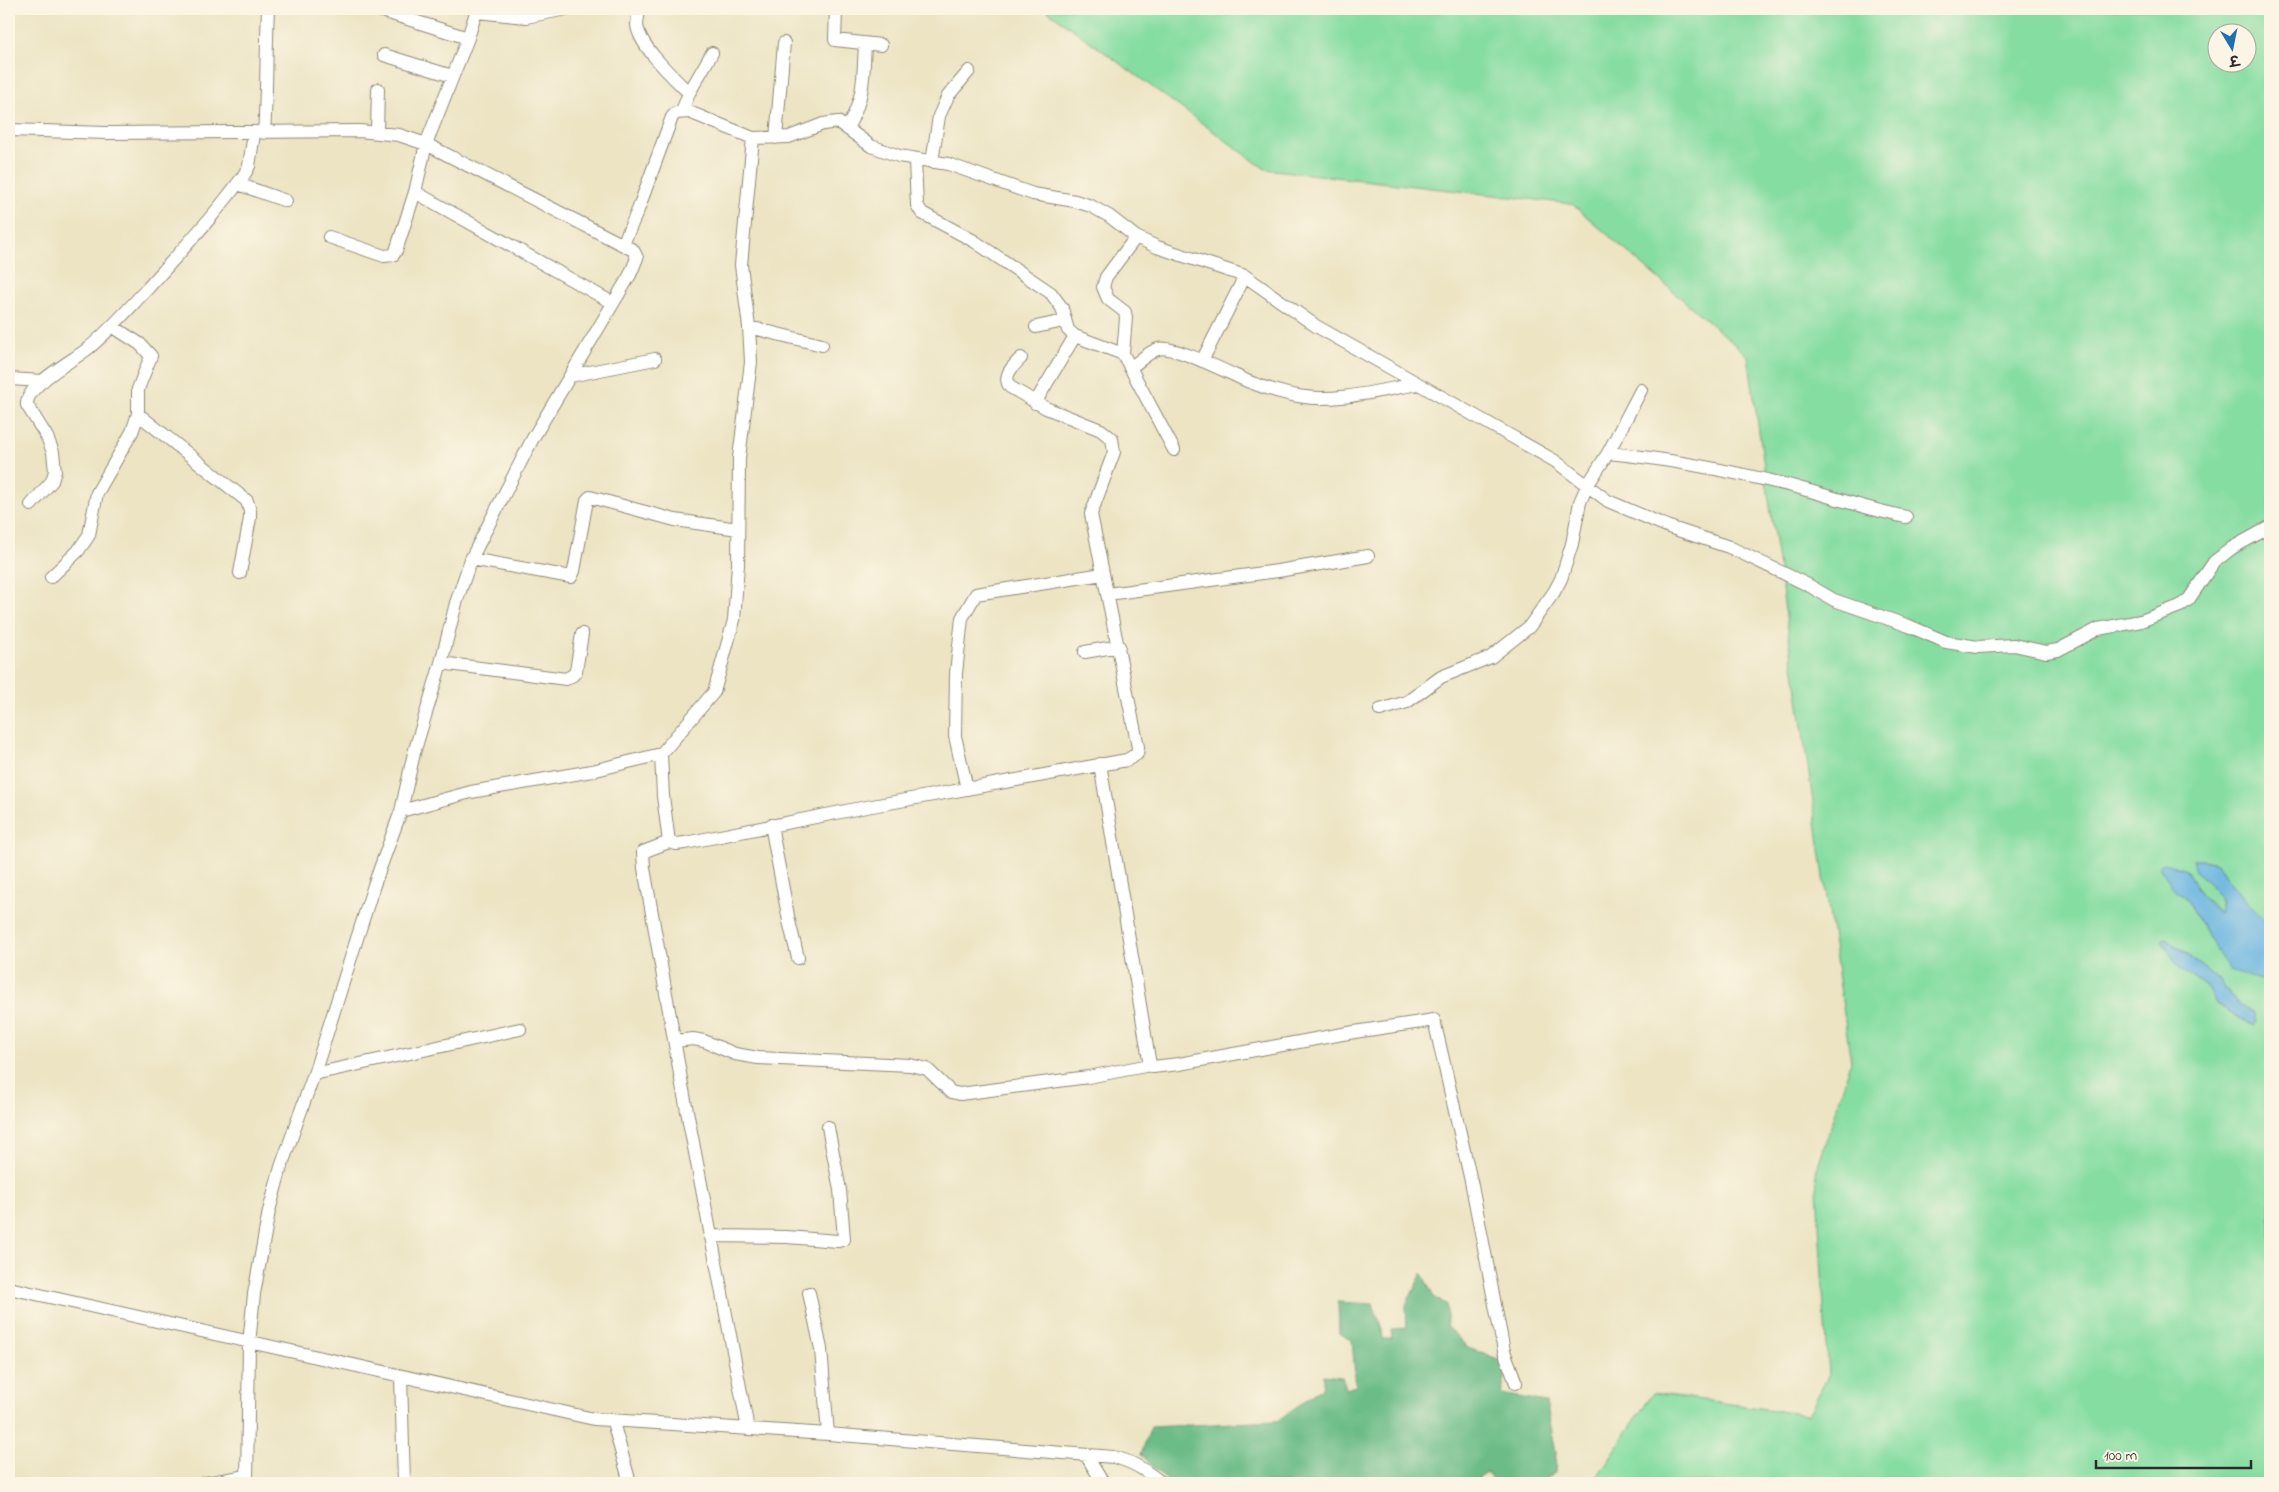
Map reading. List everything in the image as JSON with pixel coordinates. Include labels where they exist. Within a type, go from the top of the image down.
[{"type":"street","points":[[31,505],[52,481],[55,471],[50,444],[27,404],[29,394],[43,381],[87,350],[112,326],[196,235],[238,184],[249,166],[267,96],[266,52],[268,9]]},
{"type":"street","points":[[376,9],[468,38]]},
{"type":"street","points":[[329,237],[377,254],[393,255],[415,192],[426,144],[468,38],[476,10],[526,17],[566,9]]},
{"type":"street","points":[[639,9],[637,24],[642,38],[663,68],[690,93]]},
{"type":"street","points":[[836,10],[835,40],[881,45]]},
{"type":"street","points":[[776,138],[784,43]]},
{"type":"street","points":[[847,128],[858,108],[863,81],[865,44]]},
{"type":"street","points":[[682,111],[712,53]]},
{"type":"street","points":[[384,55],[452,76]]},
{"type":"street","points":[[932,162],[939,116],[948,96],[969,72]]},
{"type":"street","points":[[377,132],[378,89]]},
{"type":"street","points":[[623,244],[638,210],[672,117],[676,113],[682,111],[689,112],[753,138],[776,138],[800,134],[831,122],[838,122],[871,146],[915,161],[958,167],[1033,194],[1091,206],[1109,216],[1136,237],[1157,247],[1246,276],[1316,326],[1555,461],[1614,504],[1669,527],[1729,547],[1808,585],[1834,600],[1909,626],[1946,642],[1978,647],[2014,645],[2046,652],[2058,650],[2098,629],[2141,621],[2180,606],[2189,599],[2214,562],[2232,548],[2270,527]]},
{"type":"street","points":[[9,130],[107,134],[377,132],[405,136],[426,144],[623,244],[633,250],[637,258],[636,265],[533,438],[471,559],[456,603],[441,663],[418,737],[401,811],[374,885],[314,1074],[281,1167],[269,1211],[254,1294],[249,1344],[247,1480],[205,1483]]},
{"type":"street","points":[[401,811],[471,792],[592,771],[661,754],[714,692],[734,620],[738,565],[739,458],[750,369],[749,327],[741,265],[753,138]]},
{"type":"street","points":[[915,161],[917,206],[922,213],[974,241],[1042,286],[1058,300],[1062,308],[1064,322],[1068,330],[1075,336],[1122,354]]},
{"type":"street","points":[[238,184],[286,200]]},
{"type":"street","points":[[415,192],[613,303]]},
{"type":"street","points":[[1136,237],[1106,277],[1103,287],[1108,299],[1125,312],[1122,354],[1174,450]]},
{"type":"street","points":[[1202,361],[1246,276]]},
{"type":"street","points":[[1036,327],[1064,322]]},
{"type":"street","points":[[51,577],[84,544],[92,527],[97,493],[132,432],[138,414],[138,389],[151,356],[140,344],[112,326]]},
{"type":"street","points":[[749,327],[822,345]]},
{"type":"street","points":[[1035,403],[1075,336]]},
{"type":"street","points":[[1130,368],[1159,348],[1171,349],[1279,392],[1305,397],[1328,398],[1418,384]]},
{"type":"street","points":[[748,1429],[710,1236],[643,852],[648,848],[669,842],[676,844],[685,843],[772,825],[1127,760],[1137,754],[1138,747],[1091,514],[1114,452],[1114,443],[1101,430],[1035,403],[1008,384],[1010,371],[1021,358]]},
{"type":"street","points":[[570,376],[655,359]]},
{"type":"street","points":[[9,379],[43,381]]},
{"type":"street","points":[[1380,710],[1406,702],[1440,677],[1492,657],[1529,627],[1561,579],[1572,544],[1580,502],[1587,486],[1608,453],[1641,390]]},
{"type":"street","points":[[138,414],[247,501],[250,518],[240,573]]},
{"type":"street","points":[[1608,453],[1659,458],[1703,467],[1792,486],[1872,510],[1906,516]]},
{"type":"street","points":[[471,559],[571,577],[574,572],[587,500],[590,497],[675,520],[738,529]]},
{"type":"street","points":[[1108,594],[1278,571],[1368,556]]},
{"type":"street","points":[[967,789],[955,736],[956,673],[962,618],[976,594],[1103,574]]},
{"type":"street","points":[[441,663],[566,679],[576,671],[582,634]]},
{"type":"street","points":[[1085,652],[1118,646]]},
{"type":"street","points":[[661,754],[663,796],[669,842]]},
{"type":"street","points":[[1100,764],[1150,1065]]},
{"type":"street","points":[[772,825],[789,922],[798,958]]},
{"type":"street","points":[[675,1041],[693,1039],[704,1041],[735,1054],[758,1058],[910,1065],[928,1069],[951,1092],[960,1094],[1088,1077],[1150,1065],[1153,1067],[1179,1064],[1348,1033],[1434,1020],[1471,1180],[1504,1351],[1516,1383]]},
{"type":"street","points":[[314,1074],[520,1029]]},
{"type":"street","points":[[710,1236],[788,1237],[838,1241],[844,1238],[840,1190],[828,1127]]},
{"type":"street","points":[[9,1288],[249,1344],[613,1422],[828,1434],[1086,1455],[1128,1460],[1162,1483]]},
{"type":"street","points":[[810,1293],[821,1350],[828,1434]]},
{"type":"street","points":[[401,1376],[404,1483]]},
{"type":"street","points":[[613,1422],[630,1483]]},
{"type":"street","points":[[1086,1455],[1103,1483]]},
{"type":"green space","points":[[1045,9],[2270,9],[2270,918],[2262,918],[2227,880],[2217,863],[2192,860],[2195,868],[2218,896],[2220,913],[2201,895],[2186,870],[2164,863],[2176,892],[2185,897],[2209,938],[2261,980],[2270,983],[2270,1483],[1593,1483],[1653,1393],[1808,1415],[1828,1376],[1816,1172],[1851,1062],[1748,356],[1572,204],[1265,169]],"holes":[[[2166,938],[2221,981],[2235,1002],[2254,1013],[2254,1026],[2216,1005],[2209,989],[2179,968],[2162,941]]]},
{"type":"green space","points":[[1422,1273],[1434,1298],[1447,1304],[1447,1326],[1468,1348],[1509,1363],[1501,1394],[1546,1402],[1556,1452],[1555,1474],[1538,1483],[1494,1483],[1487,1473],[1471,1483],[1169,1483],[1141,1454],[1151,1427],[1277,1421],[1322,1388],[1324,1375],[1342,1377],[1345,1389],[1356,1386],[1352,1340],[1339,1333],[1338,1302],[1373,1304],[1382,1329],[1383,1339],[1392,1339],[1391,1329],[1407,1328],[1406,1305]]},
{"type":"water","points":[[2192,860],[2217,863],[2227,880],[2262,918],[2270,918],[2270,983],[2229,971],[2185,897],[2176,892],[2159,866],[2164,863],[2186,870],[2201,895],[2219,913],[2221,901],[2208,881],[2195,871]]},
{"type":"water","points":[[2165,938],[2221,981],[2235,1002],[2254,1013],[2255,1026],[2216,1005],[2209,989],[2179,968],[2162,940]]}]
